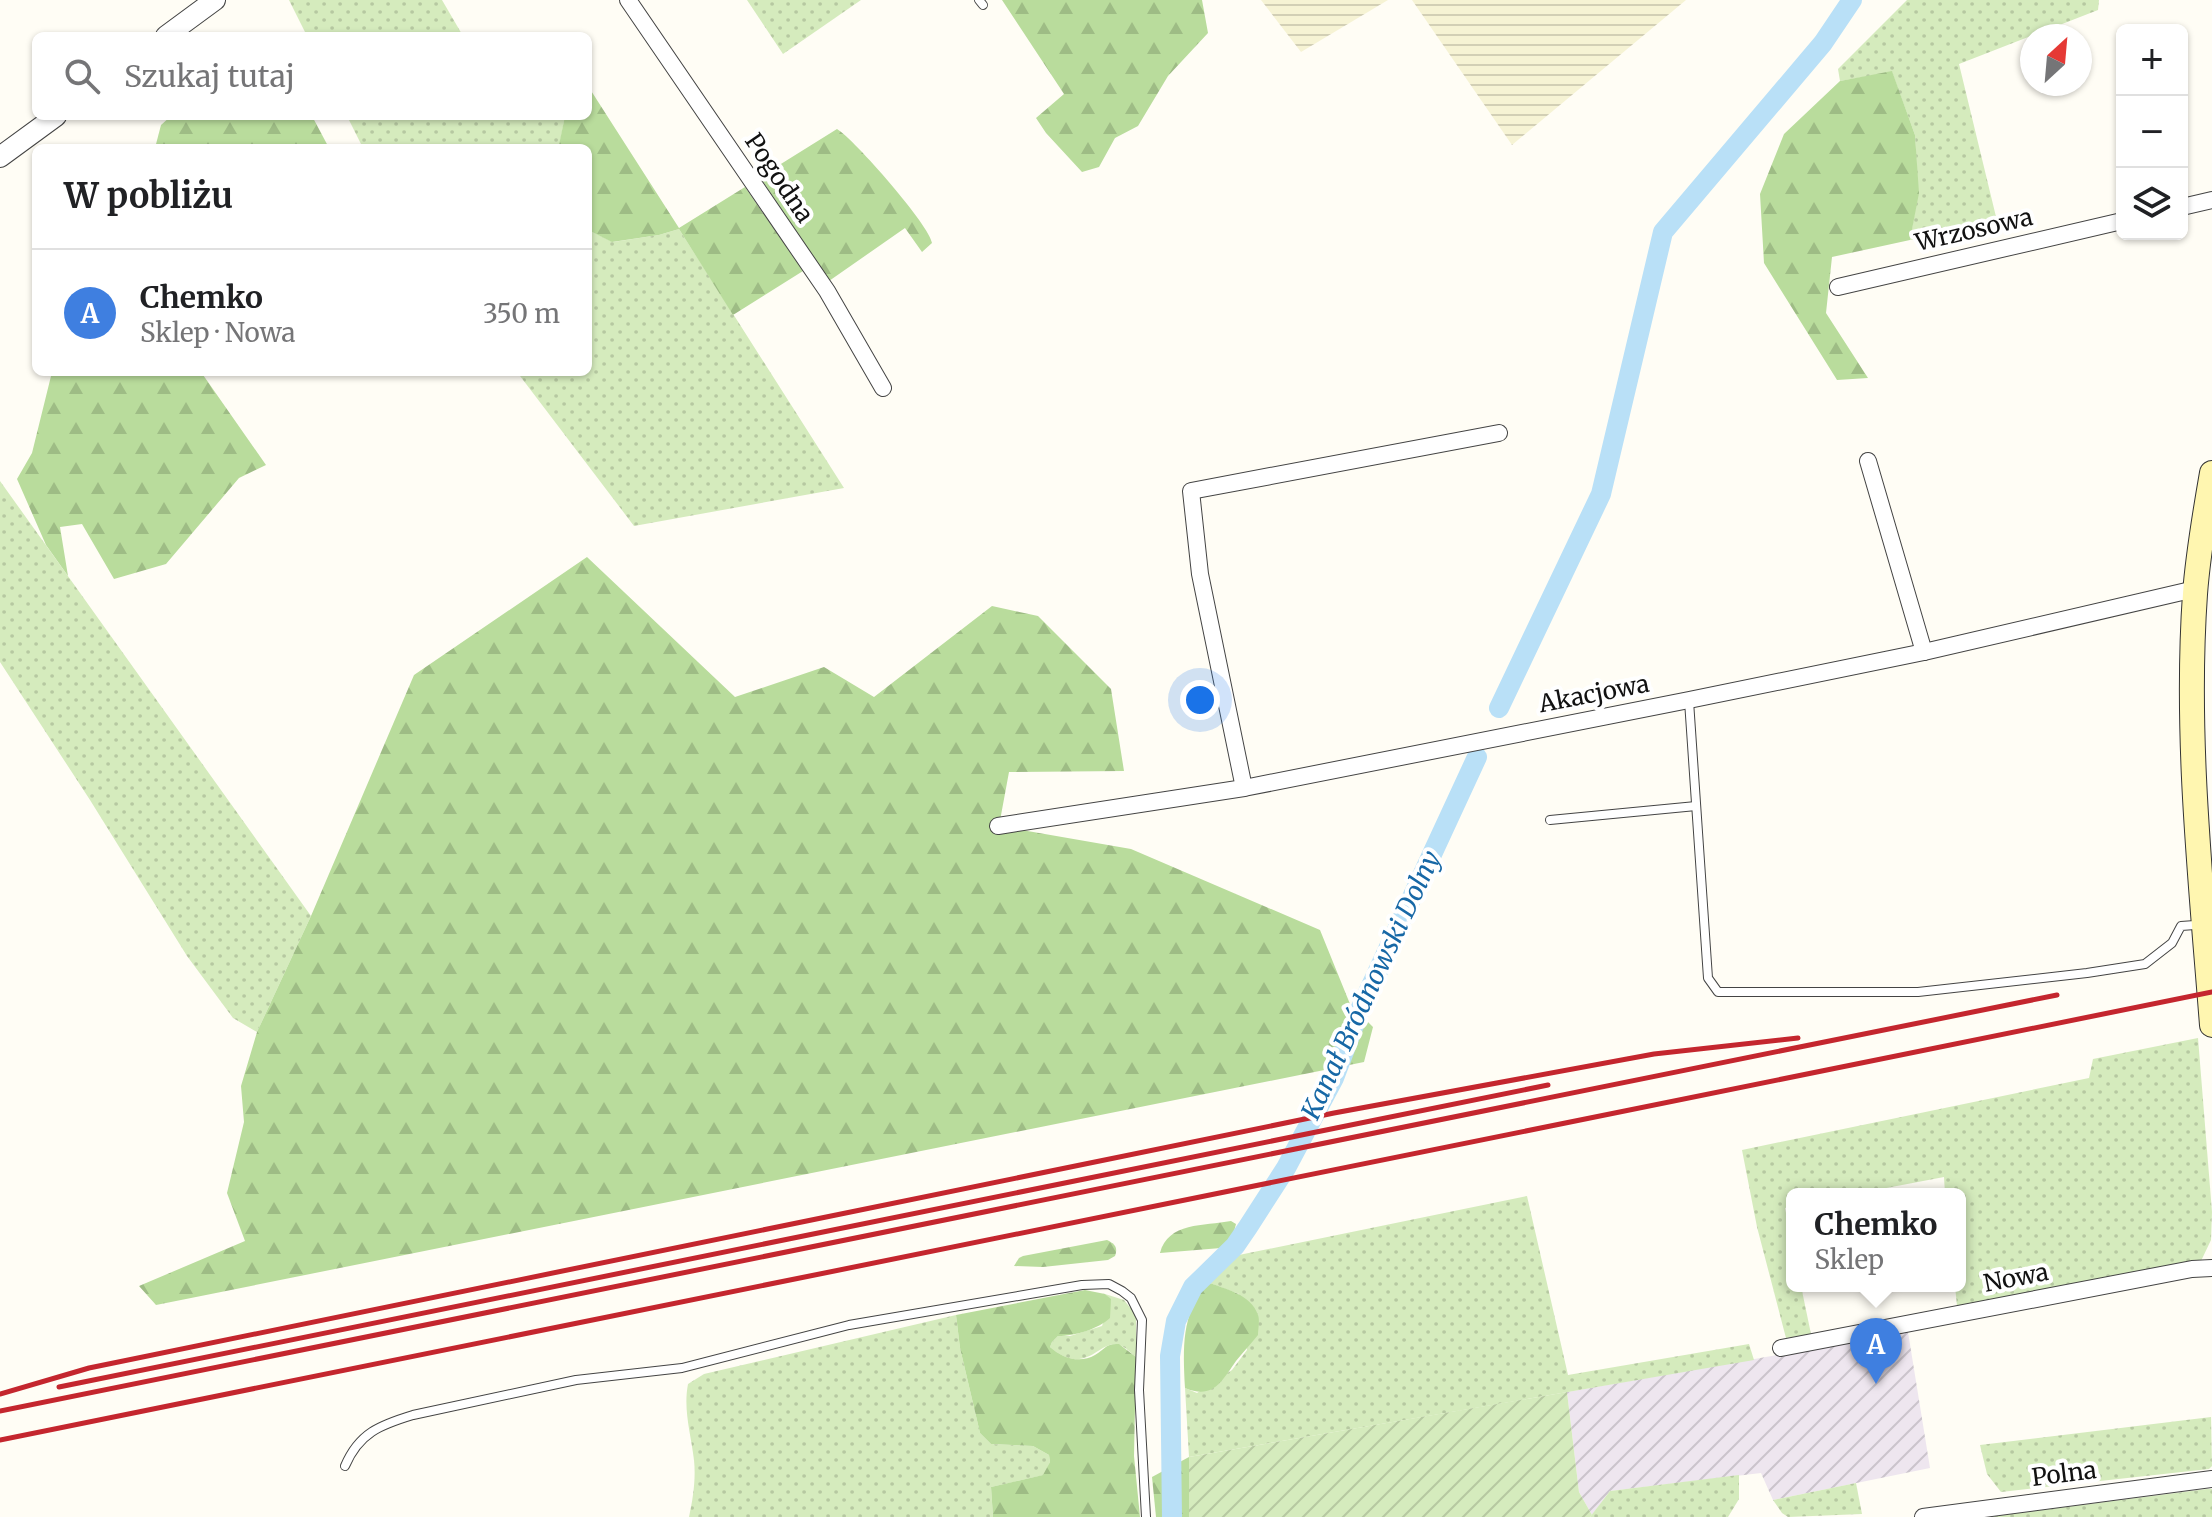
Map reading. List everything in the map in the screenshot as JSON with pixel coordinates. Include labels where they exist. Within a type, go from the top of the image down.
[{"type":"main road","points":[[2212,473],[2195,589],[2192,653],[2205,814],[2212,1025]]},
{"type":"street","points":[[171,32],[215,0]]},
{"type":"street","name":"Pogodna","points":[[628,0],[827,291],[883,388]]},
{"type":"street","points":[[0,157],[51,120]]},
{"type":"street","points":[[2188,206],[2212,200]]},
{"type":"street","name":"Wrzosowa","points":[[1838,287],[2116,222]]},
{"type":"street","points":[[1244,788],[1200,574],[1191,491],[1499,433]]},
{"type":"street","points":[[1868,461],[1924,652]]},
{"type":"street","name":"Akacjowa","points":[[998,826],[1244,788],[1689,700],[1924,652],[2195,589]]},
{"type":"street","name":"Nowa","points":[[1781,1348],[2192,1269],[2212,1268]]},
{"type":"street","name":"Polna","points":[[1923,1517],[2212,1479]]},
{"type":"lane","points":[[1689,700],[1708,978],[1718,992],[1918,992],[2145,964],[2172,943],[2181,926],[2195,925],[2208,915]]},
{"type":"lane","points":[[1550,820],[1696,806]]},
{"type":"lane","points":[[345,1466],[353,1447],[367,1435],[387,1422],[413,1415],[576,1380],[682,1368],[849,1325],[1082,1285],[1109,1284],[1131,1298],[1142,1320],[1139,1390],[1146,1517]]},
{"type":"shaded area","points":[[1261,0],[1388,0],[1301,52]]},
{"type":"shaded area","points":[[1412,0],[1686,0],[1512,145]]},
{"type":"shaded area","points":[[1908,1332],[1930,1468],[1773,1500],[1761,1473],[1610,1491],[1592,1515],[1579,1492],[1567,1392]]},
{"type":"green space","points":[[289,0],[442,0],[461,32],[305,32]]},
{"type":"green space","points":[[747,0],[861,0],[783,54]]},
{"type":"green space","points":[[1002,0],[1202,0],[1208,33],[1168,76],[1138,126],[1115,138],[1099,167],[1082,172],[1036,118],[1064,94]]},
{"type":"green space","points":[[1907,0],[2099,0],[2098,10],[2062,24],[2020,24],[2020,40],[1959,64],[1998,225],[1910,240],[1918,193],[1915,135],[1892,72],[1840,81],[1838,69]]},
{"type":"green space","points":[[1892,71],[1915,135],[1919,193],[1910,240],[1832,257],[1826,313],[1868,378],[1837,380],[1764,263],[1760,194],[1784,134],[1840,81]]},
{"type":"green space","points":[[592,92],[679,228],[745,187],[803,271],[733,315],[679,229],[612,242],[592,232],[592,144],[559,144],[564,120],[592,120]]},
{"type":"green space","points":[[167,120],[314,120],[327,144],[156,144],[161,125]]},
{"type":"green space","points":[[349,120],[564,120],[560,144],[361,144]]},
{"type":"green space","points":[[837,129],[890,184],[919,220],[932,243],[922,252],[905,228],[829,281],[760,177]]},
{"type":"green space","points":[[679,229],[844,488],[634,526],[520,376],[592,376],[592,232],[613,242]]},
{"type":"green space","points":[[51,376],[204,376],[266,465],[239,478],[166,564],[114,579],[82,524],[60,527],[68,576],[46,545],[17,479],[32,453]]},
{"type":"green space","points":[[0,481],[311,916],[257,1032],[233,1018],[187,956],[0,662]]},
{"type":"green space","points":[[587,557],[735,697],[824,667],[874,697],[992,606],[1038,616],[1111,689],[1124,771],[1009,772],[999,826],[1131,849],[1320,930],[1350,1004],[1373,1027],[1364,1062],[156,1305],[139,1286],[245,1241],[227,1193],[244,1122],[241,1086],[257,1032],[311,916],[414,675]]},
{"type":"green space","points":[[2198,1038],[2212,1212],[2211,1240],[2201,1261],[1957,1306],[1956,1292],[1966,1292],[1966,1188],[1945,1188],[1944,1177],[1886,1188],[1786,1188],[1786,1292],[1802,1292],[1811,1334],[1786,1338],[1757,1227],[1742,1150],[2089,1078],[2093,1059]]},
{"type":"green space","points":[[1527,1196],[1568,1375],[1749,1344],[1754,1360],[1189,1457],[1185,1388],[1197,1393],[1232,1370],[1247,1350],[1239,1294],[1207,1282],[1234,1256]]},
{"type":"green space","points":[[1231,1221],[1236,1224],[1232,1239],[1221,1248],[1160,1253],[1164,1243],[1179,1231]]},
{"type":"green space","points":[[1107,1240],[1114,1244],[1116,1250],[1115,1256],[1108,1260],[1043,1267],[1014,1266],[1023,1256]]},
{"type":"green space","points":[[1207,1282],[1237,1293],[1250,1302],[1259,1317],[1258,1335],[1221,1381],[1203,1392],[1185,1388],[1184,1359],[1188,1320]]},
{"type":"green space","points":[[1085,1290],[1105,1294],[1111,1299],[1110,1318],[1086,1331],[1058,1336],[1050,1347],[1066,1357],[1083,1359],[1108,1345],[1119,1344],[1136,1357],[1134,1456],[1140,1517],[993,1517],[991,1487],[1043,1475],[1050,1462],[1049,1455],[1033,1446],[991,1444],[980,1433],[960,1348],[956,1315]]},
{"type":"green space","points":[[1105,1294],[1124,1300],[1136,1315],[1136,1357],[1122,1346],[1113,1344],[1074,1359],[1050,1347],[1058,1336],[1070,1336],[1102,1326],[1111,1300]]},
{"type":"green space","points":[[956,1315],[960,1348],[980,1433],[991,1444],[1033,1446],[1049,1455],[1050,1462],[1044,1475],[991,1487],[993,1517],[689,1517],[695,1474],[687,1413],[688,1384],[704,1374]]},
{"type":"green space","points":[[1567,1392],[1579,1492],[1592,1515],[1590,1517],[1189,1517],[1189,1457]]},
{"type":"green space","points":[[2211,1417],[2212,1466],[2209,1469],[2001,1492],[1987,1474],[1980,1445]]},
{"type":"green space","points":[[1189,1457],[1189,1517],[1156,1517],[1152,1477]]},
{"type":"green space","points":[[1739,1475],[1739,1499],[1728,1517],[1590,1517],[1610,1491]]},
{"type":"green space","points":[[1856,1483],[1862,1514],[1788,1517],[1773,1500]]},
{"type":"green space","points":[[2212,1489],[2212,1517],[1988,1517]]},
{"type":"waterway","name":"Kanał Bródnowski Dolny","points":[[1499,708],[1601,494],[1663,232],[1823,43],[1852,0]]},
{"type":"waterway","name":"Kanał Bródnowski Dolny","points":[[1172,1517],[1170,1356],[1176,1321],[1193,1287],[1235,1246],[1286,1168],[1334,1078],[1359,1012],[1477,757]]},
{"type":"railway","points":[[0,1440],[2212,992]]},
{"type":"railway","points":[[0,1411],[2057,995]]},
{"type":"railway","points":[[0,1394],[89,1368],[1334,1113],[1654,1054],[1798,1038]]},
{"type":"railway","points":[[59,1387],[1548,1085]]},
{"type":"place","name":"Chemko","points":[[1876,1384]]}]
